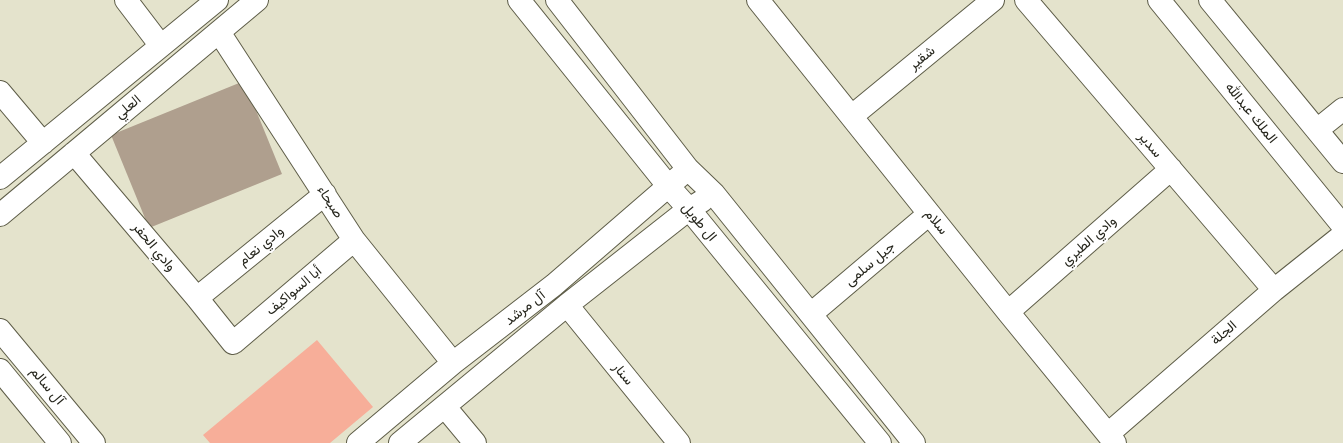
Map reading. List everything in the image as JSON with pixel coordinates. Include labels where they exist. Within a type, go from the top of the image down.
[{"type":"street","points":[[126,0],[161,46]]},
{"type":"street","name":"العلي","points":[[0,178],[217,0]]},
{"type":"street","name":"العلي","points":[[0,215],[257,0]]},
{"type":"street","name":"ال طويل","points":[[519,0],[669,187],[689,209],[880,443]]},
{"type":"street","name":"ال طويل","points":[[557,0],[688,169],[714,194],[914,443]]},
{"type":"street","name":"سلام","points":[[758,0],[1111,438]]},
{"type":"street","name":"شقير","points":[[852,116],[993,0]]},
{"type":"street","name":"سدير","points":[[1026,0],[1274,290]]},
{"type":"street","name":"الملك عبدالله","points":[[1159,0],[1343,226]]},
{"type":"street","points":[[1210,0],[1343,162]]},
{"type":"street","name":"صبحاء","points":[[220,32],[354,240],[453,363]]},
{"type":"street","points":[[0,92],[43,143]]},
{"type":"street","points":[[1317,130],[1343,109]]},
{"type":"street","name":"وادي الحفر","points":[[74,153],[233,342]]},
{"type":"street","name":"آل مرشد","points":[[358,443],[453,363],[554,285],[688,169]]},
{"type":"street","name":"وادي الطيري","points":[[1008,312],[1171,169]]},
{"type":"street","name":"وادي نعام","points":[[197,298],[325,194]]},
{"type":"street","name":"آل مرشد","points":[[400,443],[567,306],[689,209],[714,194]]},
{"type":"street","name":"جبل سلمى","points":[[811,314],[930,214]]},
{"type":"street","name":"الجلة","points":[[1111,438],[1274,290],[1343,236]]},
{"type":"street","name":"أبا السواكيف","points":[[233,342],[354,240]]},
{"type":"street","name":"سنار","points":[[567,306],[679,443]]},
{"type":"street","name":"آل سالم","points":[[0,330],[94,443]]},
{"type":"street","name":"آل سالم","points":[[0,370],[60,443]]},
{"type":"street","points":[[445,407],[475,443]]},
{"type":"shaded area","points":[[317,340],[373,407],[330,443],[210,443],[203,435]]},
{"type":"building","points":[[244,81],[282,174],[149,228],[111,135]]}]
